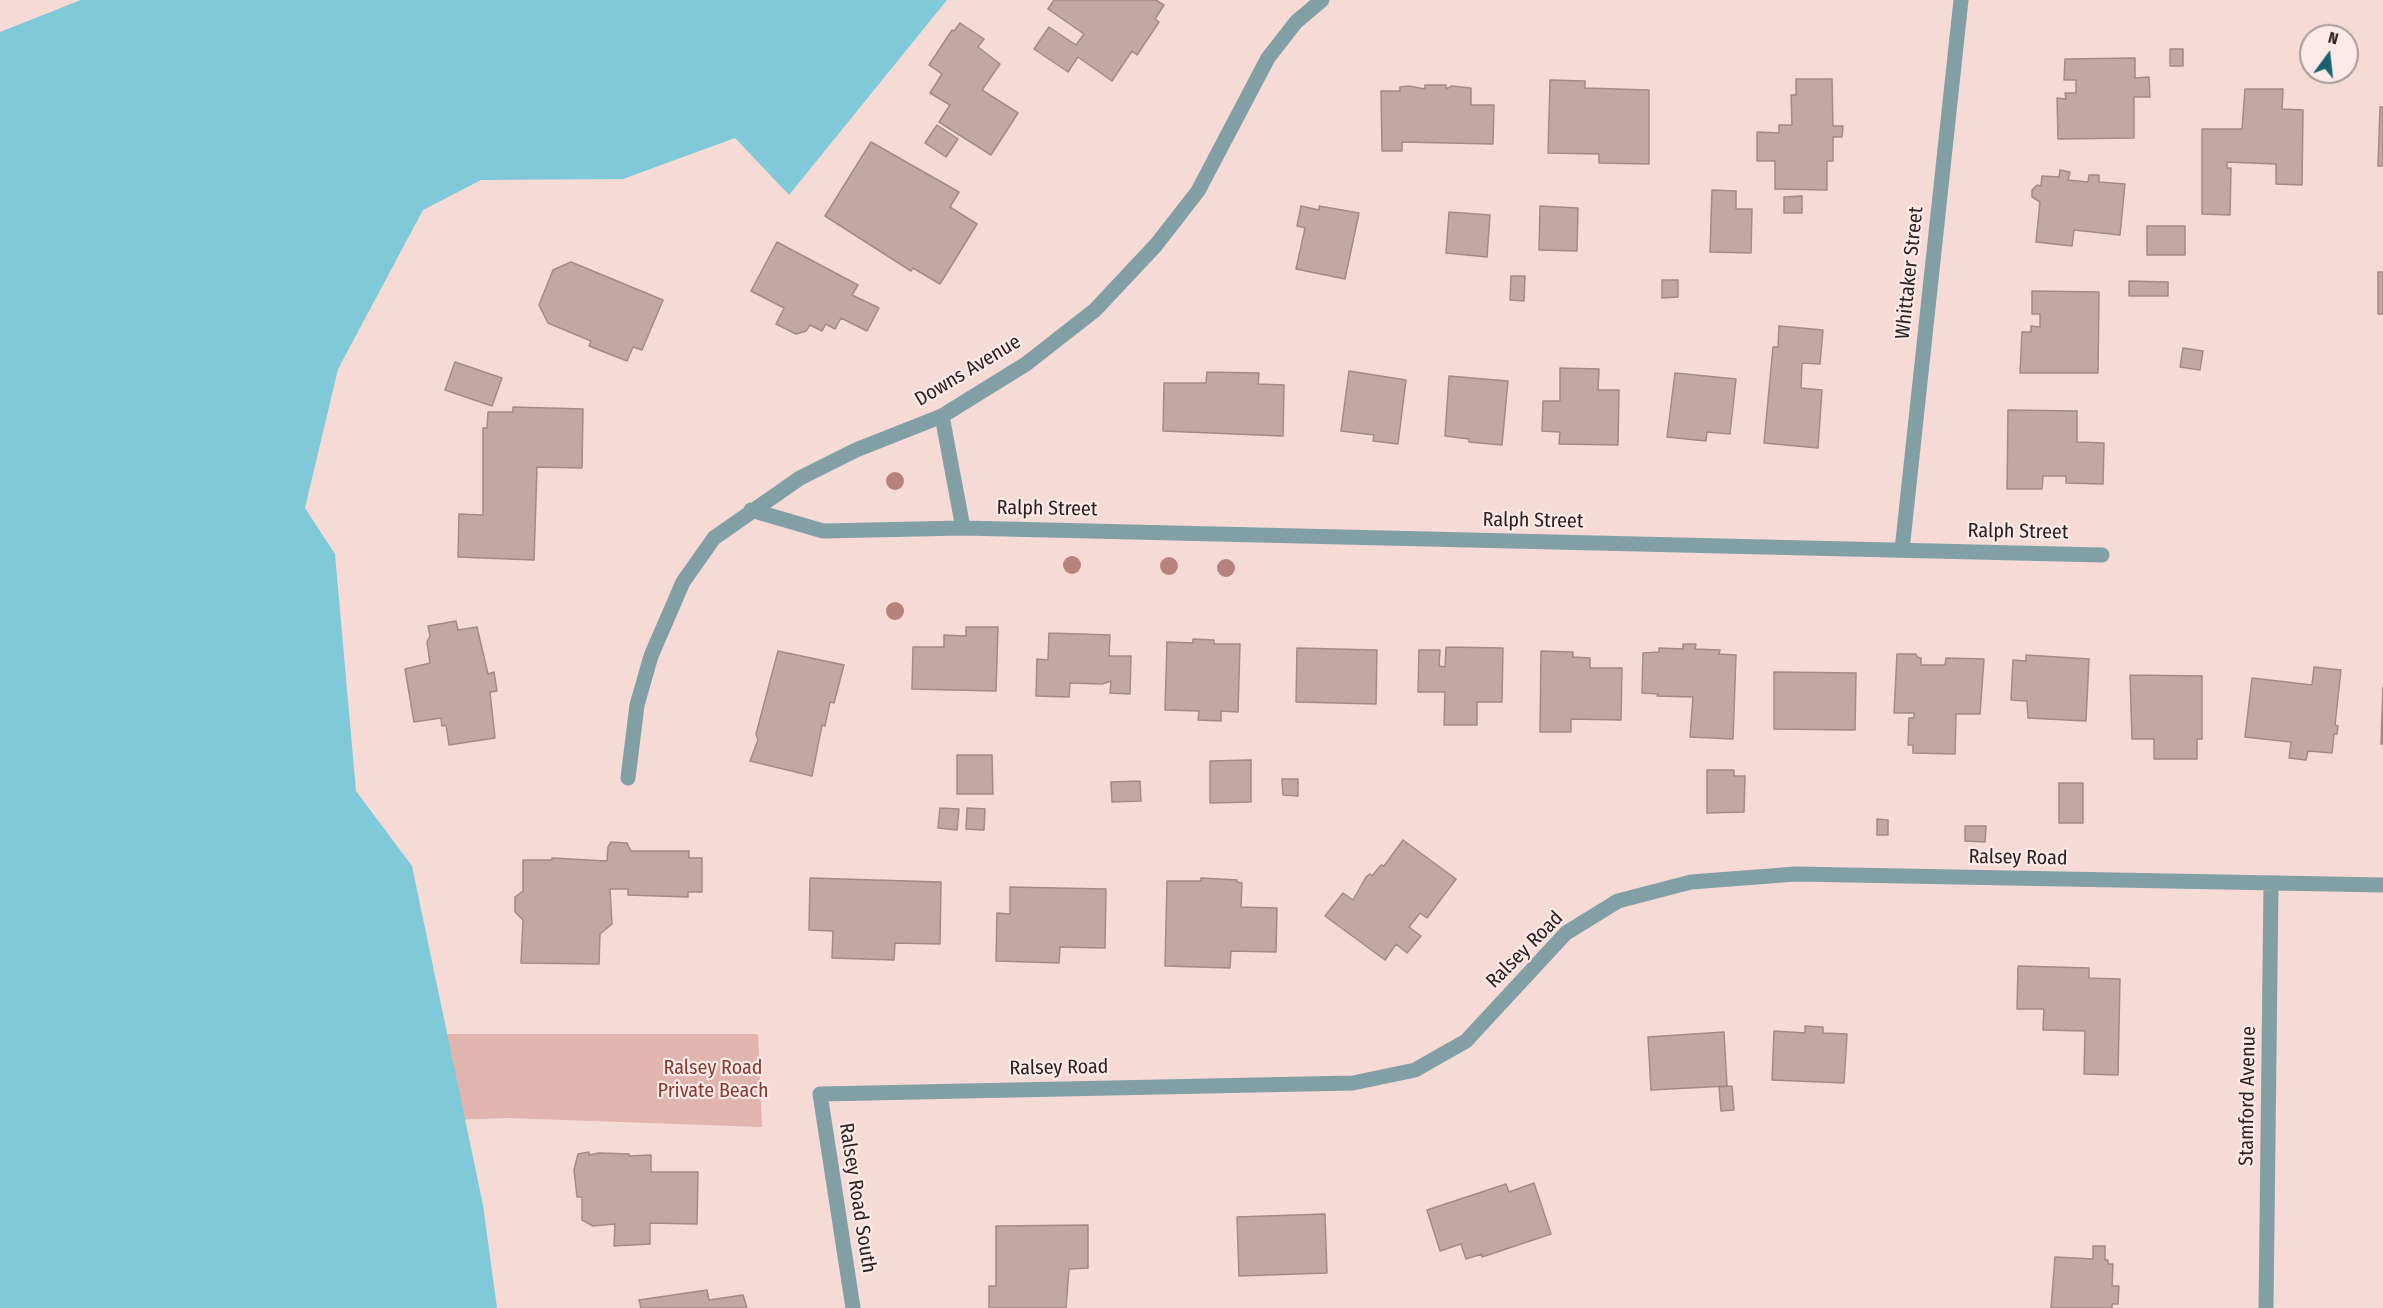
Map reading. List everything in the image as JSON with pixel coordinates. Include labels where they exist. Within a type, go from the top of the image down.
[{"type":"street","name":"Downs Avenue","points":[[628,778],[637,705],[651,656],[682,582],[714,538],[800,478],[856,450],[942,416],[1026,364],[1095,310],[1156,245],[1198,191],[1268,58],[1296,22],[1322,0]]},
{"type":"street","name":"Whittaker Street","points":[[1902,550],[1961,0]]},
{"type":"street","points":[[942,416],[963,528]]},
{"type":"street","name":"Ralph Street","points":[[751,510],[823,531],[963,528],[2102,555]]},
{"type":"street","name":"Ralsey Road","points":[[820,1094],[1353,1083],[1415,1070],[1466,1041],[1566,933],[1618,901],[1691,882],[1796,874],[2383,885]]},
{"type":"street","name":"Stamford Avenue","points":[[2266,1308],[2271,884]]},
{"type":"street","name":"Ralsey Road South","points":[[820,1094],[852,1308]]},
{"type":"green space","name":"Ralsey Road Private Beach","points":[[406,1034],[758,1034],[762,1127],[507,1118],[386,1122]]},
{"type":"water","points":[[81,0],[947,0],[789,195],[735,138],[623,179],[481,180],[423,210],[338,369],[305,508],[335,554],[356,791],[412,866],[483,1205],[497,1308],[0,1308],[0,32]]},
{"type":"building","points":[[1054,0],[1156,0],[1164,5],[1155,19],[1159,22],[1137,55],[1132,51],[1112,81],[1078,57],[1068,72],[1034,49],[1049,27],[1076,45],[1084,34],[1048,9]]},
{"type":"building","points":[[960,23],[984,39],[978,47],[1000,64],[982,90],[1018,113],[991,155],[939,122],[950,105],[930,93],[942,74],[929,65],[952,30],[954,31]]},
{"type":"building","points":[[2170,49],[2183,49],[2183,66],[2170,66]]},
{"type":"building","points":[[2135,58],[2135,78],[2149,77],[2150,97],[2134,97],[2134,138],[2058,139],[2057,98],[2066,99],[2065,93],[2076,93],[2076,80],[2064,80],[2065,59]]},
{"type":"building","points":[[1796,79],[1832,79],[1833,126],[1843,126],[1842,137],[1833,137],[1833,161],[1827,161],[1827,190],[1775,189],[1775,161],[1757,161],[1757,132],[1779,133],[1779,125],[1792,125],[1791,95],[1796,95]]},
{"type":"building","points":[[1550,80],[1585,81],[1585,88],[1649,90],[1649,164],[1599,163],[1599,154],[1548,153]]},
{"type":"building","points":[[1425,85],[1446,85],[1446,89],[1452,86],[1471,88],[1471,105],[1494,105],[1493,144],[1402,142],[1402,151],[1382,151],[1381,91],[1400,91],[1400,87],[1409,86],[1425,89]]},
{"type":"building","points":[[2245,89],[2283,89],[2282,109],[2303,110],[2302,185],[2276,184],[2276,164],[2227,162],[2227,168],[2231,168],[2230,215],[2202,214],[2202,129],[2242,129]]},
{"type":"building","points":[[2380,107],[2383,107],[2383,166],[2378,166]]},
{"type":"building","points":[[937,125],[958,139],[946,157],[925,143]]},
{"type":"building","points":[[871,142],[959,192],[950,207],[977,224],[940,284],[913,268],[911,271],[825,216]]},
{"type":"building","points":[[2060,170],[2070,172],[2068,180],[2088,182],[2089,175],[2099,175],[2099,182],[2125,184],[2120,235],[2074,230],[2072,246],[2036,242],[2040,202],[2032,197],[2032,190],[2037,185],[2041,186],[2042,176],[2059,177]]},
{"type":"building","points":[[1712,190],[1736,191],[1736,209],[1752,209],[1751,253],[1710,252]]},
{"type":"building","points":[[1802,196],[1802,213],[1784,213],[1784,197]]},
{"type":"building","points":[[1301,206],[1319,210],[1319,206],[1359,213],[1345,279],[1296,269],[1305,228],[1297,226]]},
{"type":"building","points":[[1540,206],[1578,208],[1577,251],[1539,250]]},
{"type":"building","points":[[1449,212],[1490,215],[1487,257],[1446,253]]},
{"type":"building","points":[[2147,226],[2185,226],[2185,255],[2147,255]]},
{"type":"building","points":[[777,242],[858,285],[852,295],[879,308],[867,331],[841,318],[835,329],[826,324],[822,331],[810,325],[806,331],[796,334],[776,324],[784,308],[751,291]]},
{"type":"building","points":[[571,262],[663,300],[642,350],[633,347],[627,361],[589,346],[591,341],[548,323],[539,305],[553,270]]},
{"type":"building","points":[[2378,272],[2383,272],[2383,314],[2378,314]]},
{"type":"building","points":[[1511,276],[1525,276],[1524,301],[1510,300]]},
{"type":"building","points":[[1662,280],[1678,280],[1678,297],[1662,298]]},
{"type":"building","points":[[2129,281],[2168,282],[2168,296],[2129,296]]},
{"type":"building","points":[[2032,291],[2099,292],[2098,373],[2020,373],[2022,332],[2031,332],[2031,326],[2040,327],[2040,314],[2032,314]]},
{"type":"building","points":[[1779,326],[1823,330],[1820,364],[1802,363],[1801,388],[1822,390],[1818,448],[1764,443],[1773,347],[1778,347]]},
{"type":"building","points":[[2183,348],[2203,351],[2200,370],[2180,367]]},
{"type":"building","points":[[455,362],[502,378],[492,406],[445,390]]},
{"type":"building","points":[[1560,368],[1599,369],[1598,390],[1619,390],[1618,445],[1559,444],[1560,432],[1542,431],[1543,401],[1560,401]]},
{"type":"building","points":[[1349,371],[1406,380],[1398,444],[1373,441],[1374,435],[1341,431]]},
{"type":"building","points":[[1207,372],[1259,373],[1258,384],[1284,385],[1283,436],[1163,431],[1164,383],[1206,383]]},
{"type":"building","points":[[1675,373],[1736,379],[1730,434],[1707,432],[1706,441],[1667,437]]},
{"type":"building","points":[[1449,376],[1508,381],[1502,445],[1469,442],[1469,439],[1445,436]]},
{"type":"building","points":[[513,407],[583,409],[582,468],[537,467],[534,560],[458,557],[459,514],[483,515],[483,428],[487,428],[488,412],[513,412]]},
{"type":"building","points":[[2008,410],[2077,411],[2077,442],[2104,443],[2103,484],[2066,483],[2066,476],[2043,476],[2042,489],[2007,489]]},
{"type":"building","points":[[456,621],[458,630],[477,627],[488,674],[494,672],[497,691],[490,692],[495,738],[449,745],[446,725],[442,726],[441,718],[414,722],[405,669],[430,663],[427,642],[430,636],[428,626]]},
{"type":"building","points":[[966,627],[998,627],[996,691],[912,689],[913,647],[944,647],[944,635],[966,636]]},
{"type":"building","points":[[1049,633],[1110,635],[1109,656],[1131,656],[1130,694],[1110,693],[1111,681],[1102,684],[1070,683],[1069,697],[1036,696],[1037,659],[1048,660]]},
{"type":"building","points":[[1193,639],[1214,640],[1214,644],[1240,644],[1238,712],[1221,711],[1221,721],[1198,720],[1199,711],[1165,710],[1167,642],[1193,643]]},
{"type":"building","points":[[1683,644],[1696,644],[1695,649],[1720,650],[1719,654],[1736,655],[1733,739],[1690,737],[1693,697],[1657,696],[1658,694],[1642,693],[1643,653],[1659,652],[1659,648],[1683,649]]},
{"type":"building","points":[[1446,647],[1503,648],[1502,702],[1477,702],[1477,725],[1444,725],[1445,692],[1418,692],[1419,650],[1440,650],[1439,666],[1445,667]]},
{"type":"building","points":[[1297,648],[1377,650],[1376,704],[1296,702]]},
{"type":"building","points":[[778,651],[844,665],[834,703],[830,702],[825,726],[822,725],[812,776],[750,761],[758,740],[756,734]]},
{"type":"building","points":[[1541,651],[1573,652],[1573,657],[1590,658],[1590,668],[1622,668],[1621,720],[1571,719],[1571,732],[1540,732]]},
{"type":"building","points":[[1897,654],[1916,654],[1921,658],[1921,665],[1945,665],[1946,658],[1984,659],[1980,714],[1956,714],[1955,754],[1913,753],[1913,745],[1908,745],[1909,718],[1914,718],[1914,713],[1894,713]]},
{"type":"building","points":[[2026,655],[2089,659],[2086,721],[2028,718],[2027,701],[2011,700],[2013,660],[2026,661]]},
{"type":"building","points":[[2314,667],[2341,670],[2335,725],[2338,726],[2337,734],[2334,734],[2332,753],[2308,751],[2306,760],[2289,758],[2291,742],[2245,737],[2252,678],[2312,685]]},
{"type":"building","points":[[1774,672],[1856,673],[1855,730],[1774,729]]},
{"type":"building","points":[[2130,675],[2202,676],[2202,739],[2197,739],[2197,759],[2154,759],[2154,739],[2132,739]]},
{"type":"building","points":[[2383,687],[2383,744],[2381,744]]},
{"type":"building","points":[[957,755],[992,755],[993,794],[957,794]]},
{"type":"building","points":[[1251,760],[1251,802],[1210,803],[1210,761]]},
{"type":"building","points":[[1707,770],[1734,770],[1734,776],[1745,776],[1744,812],[1707,813]]},
{"type":"building","points":[[1282,779],[1298,779],[1298,796],[1283,795]]},
{"type":"building","points":[[1140,781],[1141,801],[1112,802],[1111,782]]},
{"type":"building","points":[[2059,783],[2083,783],[2083,823],[2059,823]]},
{"type":"building","points":[[940,808],[959,809],[957,830],[938,828]]},
{"type":"building","points":[[967,808],[985,809],[984,830],[966,829]]},
{"type":"building","points":[[1877,819],[1888,820],[1888,835],[1877,835]]},
{"type":"building","points":[[1965,826],[1986,826],[1985,842],[1965,841]]},
{"type":"building","points":[[1403,840],[1456,879],[1427,918],[1420,913],[1409,927],[1421,936],[1407,953],[1396,944],[1385,960],[1325,916],[1343,893],[1353,900],[1366,877],[1370,874],[1372,876],[1381,865],[1384,866]]},
{"type":"building","points":[[611,842],[627,843],[631,851],[689,851],[689,858],[702,858],[702,892],[688,892],[688,897],[628,895],[628,889],[610,889],[612,924],[600,934],[599,964],[521,963],[523,920],[515,912],[515,897],[523,891],[523,860],[552,860],[552,858],[607,861],[608,847]]},
{"type":"building","points":[[810,878],[941,882],[940,944],[895,943],[894,960],[832,958],[833,931],[809,930]]},
{"type":"building","points":[[1201,878],[1237,880],[1242,883],[1241,907],[1277,908],[1276,952],[1231,951],[1230,968],[1165,966],[1167,881],[1201,881]]},
{"type":"building","points":[[1010,887],[1106,889],[1105,948],[1060,947],[1059,963],[996,961],[997,913],[1010,914]]},
{"type":"building","points":[[2018,966],[2089,968],[2089,978],[2120,979],[2118,1075],[2084,1074],[2085,1031],[2043,1030],[2044,1009],[2017,1009]]},
{"type":"building","points":[[1805,1026],[1823,1027],[1823,1033],[1847,1034],[1844,1083],[1772,1080],[1774,1031],[1805,1033]]},
{"type":"building","points":[[1724,1032],[1727,1086],[1651,1090],[1648,1037]]},
{"type":"building","points":[[1732,1086],[1734,1110],[1721,1111],[1719,1087]]},
{"type":"building","points":[[589,1152],[589,1155],[599,1153],[629,1154],[629,1156],[651,1155],[651,1172],[698,1172],[697,1224],[650,1223],[650,1244],[614,1246],[615,1224],[593,1226],[582,1220],[582,1197],[577,1197],[574,1170],[578,1154]]},
{"type":"building","points":[[1534,1183],[1551,1234],[1482,1257],[1482,1254],[1466,1259],[1461,1244],[1440,1251],[1427,1210],[1506,1184],[1509,1192]]},
{"type":"building","points":[[1325,1214],[1327,1273],[1239,1276],[1237,1217]]},
{"type":"building","points":[[1088,1225],[1088,1268],[1069,1269],[1066,1308],[989,1308],[989,1286],[996,1286],[996,1226]]},
{"type":"building","points":[[2093,1246],[2105,1246],[2105,1260],[2108,1260],[2108,1264],[2113,1264],[2112,1286],[2119,1286],[2118,1304],[2112,1304],[2112,1308],[2051,1308],[2055,1257],[2093,1259]]},
{"type":"building","points":[[707,1290],[709,1300],[743,1295],[747,1308],[641,1308],[639,1300]]}]
